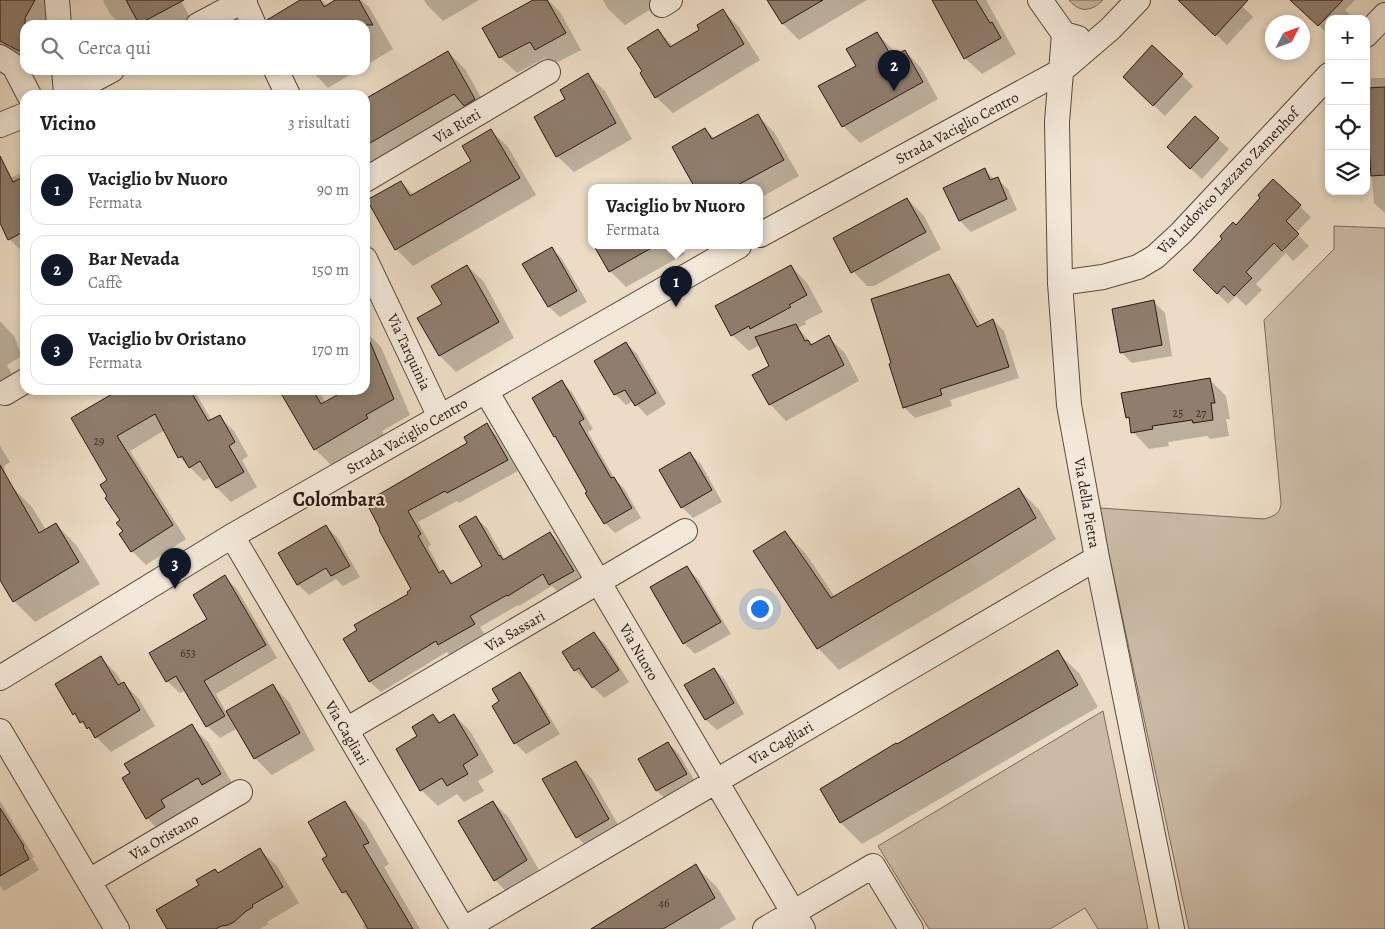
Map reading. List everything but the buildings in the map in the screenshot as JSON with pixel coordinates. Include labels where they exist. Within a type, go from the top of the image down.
[{"type":"street","points":[[56,0],[58,20]]},
{"type":"street","points":[[207,20],[244,0],[252,20]]},
{"type":"street","points":[[1040,0],[1064,34],[1095,42]]},
{"type":"street","name":"Strada Vaciglio Centro","points":[[763,233],[1061,71],[1110,29],[1138,0]]},
{"type":"street","points":[[1370,31],[1385,15]]},
{"type":"street","name":"Via della Pietra","points":[[1064,34],[1057,122],[1060,283],[1069,405],[1097,558],[1172,929]]},
{"type":"street","points":[[0,57],[14,66],[26,90]]},
{"type":"street","name":"Via Rieti","points":[[370,177],[548,72]]},
{"type":"street","points":[[64,75],[66,90]]},
{"type":"street","points":[[75,90],[103,75]]},
{"type":"street","points":[[278,75],[286,90]]},
{"type":"street","name":"Via Ludovico Lazzaro Zamenhof","points":[[1060,283],[1138,268],[1155,257],[1181,233],[1325,79]]},
{"type":"street","points":[[0,125],[20,117]]},
{"type":"street","name":"Strada Vaciglio Centro","points":[[0,678],[232,536],[734,249]]},
{"type":"street","name":"Via Tarquinia","points":[[370,270],[440,417]]},
{"type":"street","points":[[5,393],[20,384]]},
{"type":"street","name":"Via Nuoro","points":[[486,391],[798,921]]},
{"type":"street","name":"Via Sassari","points":[[346,730],[685,531]]},
{"type":"street","name":"Via Cagliari","points":[[232,536],[464,929],[1097,558]]},
{"type":"street","points":[[0,731],[117,929]]},
{"type":"street","name":"Via Oristano","points":[[89,881],[240,792]]},
{"type":"street","points":[[765,929],[798,921],[873,866],[911,929]]},
{"type":"shaded area","points":[[1069,0],[1103,0],[1090,9],[1081,9]]},
{"type":"shaded area","points":[[1334,226],[1385,228],[1385,929],[1189,929],[1099,508],[1264,519],[1279,511],[1281,502],[1264,320],[1334,249]]},
{"type":"shaded area","points":[[1103,711],[1148,929],[1098,929],[1085,908],[1050,929],[929,929],[878,846]]},
{"type":"place","name":"Bar Nevada","points":[[894,91]]},
{"type":"place","name":"Vaciglio bv Nuoro","points":[[676,307]]},
{"type":"place","name":"Vaciglio bv Oristano","points":[[175,589]]},
{"type":"district","name":"Colombara","points":[[339,499]]}]
